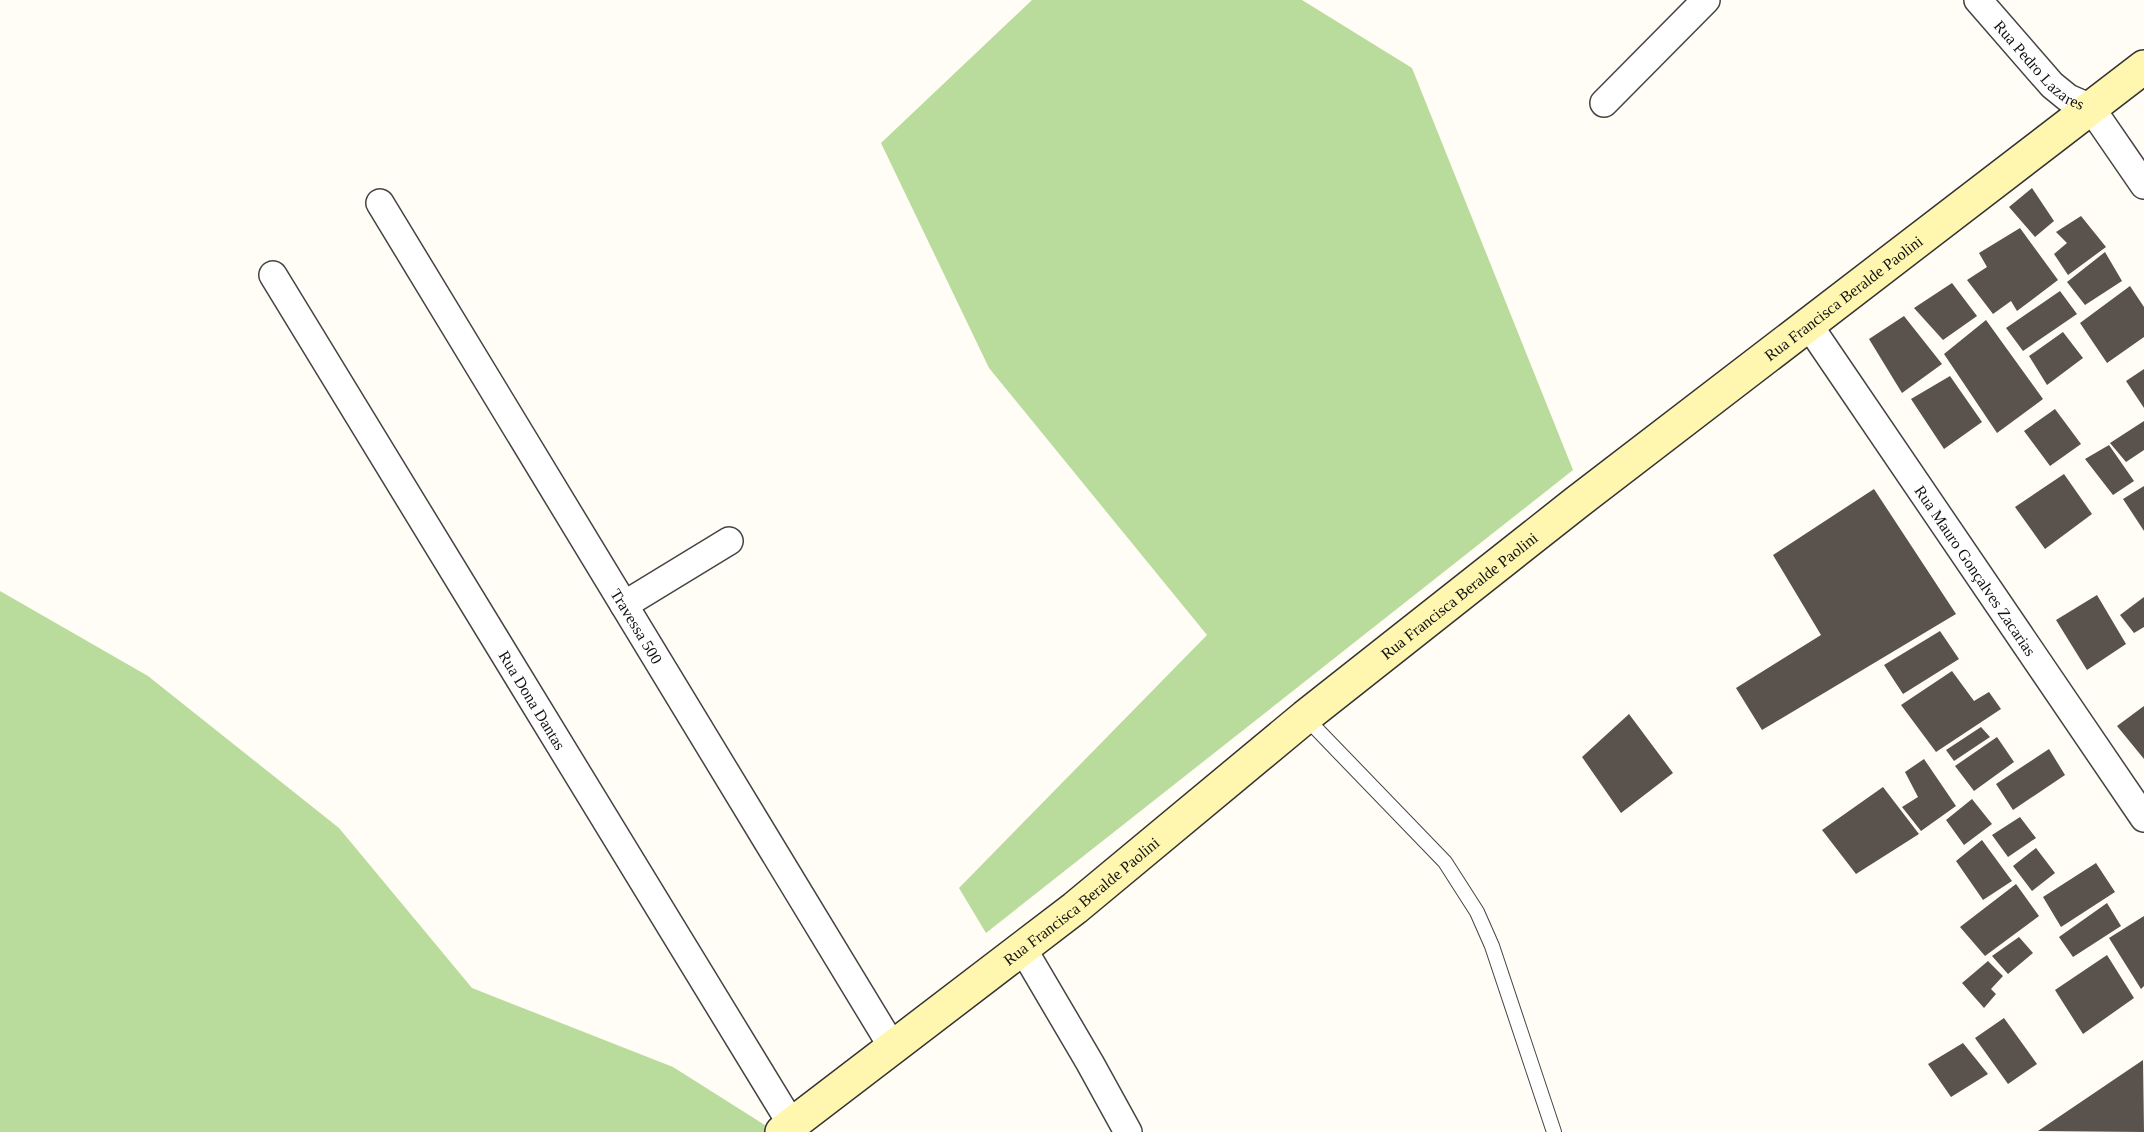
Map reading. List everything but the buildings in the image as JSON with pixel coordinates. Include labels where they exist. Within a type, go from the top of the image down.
[{"type":"main road","name":"Rua Francisca Beralde Paolini","points":[[787,1128],[1023,949],[1305,717],[1567,510],[2144,67]]},
{"type":"street","points":[[1604,103],[1706,0]]},
{"type":"street","name":"Rua Pedro Lazares","points":[[1978,0],[2052,86],[2068,98],[2091,108],[2144,185]]},
{"type":"street","name":"Travessa 500","points":[[380,203],[893,1048]]},
{"type":"street","name":"Rua Dona Dantas","points":[[273,275],[787,1128]]},
{"type":"street","name":"Rua Mauro Gonçalves Zacarias","points":[[1808,324],[2144,818]]},
{"type":"street","points":[[624,605],[729,541]]},
{"type":"street","points":[[1023,949],[1128,1132]]},
{"type":"lane","points":[[1305,717],[1445,862],[1477,912],[1492,946],[1554,1132]]},
{"type":"green space","points":[[1032,0],[1302,0],[1412,68],[1573,470],[986,933],[959,888],[1207,635],[989,368],[881,143]]},
{"type":"green space","points":[[0,591],[148,676],[339,828],[472,988],[673,1067],[776,1132],[0,1132]]}]
